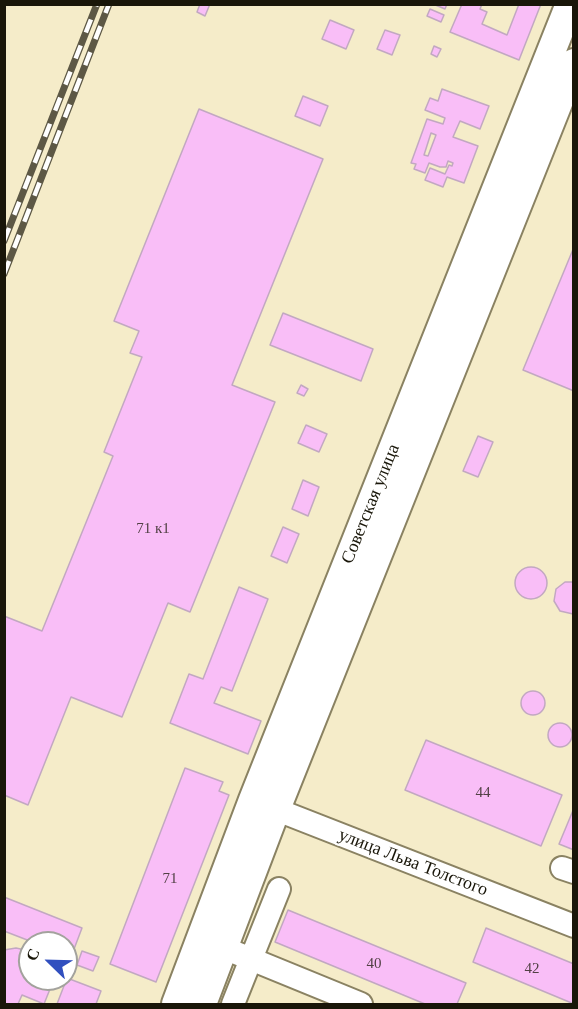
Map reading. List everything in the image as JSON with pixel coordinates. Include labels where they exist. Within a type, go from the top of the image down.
[{"type":"main road","name":"Советская улица","points":[[202,1005],[224,948],[264,805],[570,4]]},
{"type":"main road","name":"Советская улица","points":[[176,1005],[264,805],[573,63]]},
{"type":"street","name":"улица Льва Толстого","points":[[264,805],[573,926]]},
{"type":"street","points":[[233,1005],[279,889]]},
{"type":"street","points":[[224,948],[361,1005]]},
{"type":"building","points":[[200,4],[210,4],[205,16],[197,12]]},
{"type":"building","points":[[433,4],[447,4],[445,9]]},
{"type":"building","points":[[462,4],[482,4],[480,9],[487,12],[482,24],[507,35],[519,4],[541,4],[519,60],[450,32]]},
{"type":"building","points":[[430,9],[444,15],[441,22],[427,16]]},
{"type":"building","points":[[330,20],[354,30],[346,49],[322,39]]},
{"type":"building","points":[[385,30],[400,35],[392,55],[377,49]]},
{"type":"building","points":[[434,46],[441,49],[437,57],[431,54]]},
{"type":"building","points":[[442,89],[489,106],[480,129],[460,121],[453,137],[478,146],[464,183],[447,177],[443,187],[425,180],[430,168],[445,174],[449,165],[452,166],[453,163],[448,161],[446,167],[440,167],[429,163],[425,173],[414,169],[416,164],[411,163],[427,119],[443,124],[445,118],[425,110],[430,98],[438,101]],"holes":[[[431,133],[436,135],[428,156],[424,155]]]},
{"type":"building","points":[[303,96],[328,106],[320,126],[295,116]]},
{"type":"building","points":[[199,109],[323,159],[232,385],[275,402],[190,612],[168,603],[122,717],[71,697],[28,805],[4,795],[4,616],[42,631],[113,456],[104,452],[142,357],[130,353],[139,331],[114,321]]},
{"type":"building","points":[[574,247],[574,391],[523,370]]},
{"type":"building","points":[[283,313],[373,349],[361,381],[270,345]]},
{"type":"building","points":[[301,385],[308,389],[304,396],[297,393]]},
{"type":"building","points":[[306,425],[327,434],[319,452],[298,443]]},
{"type":"building","points":[[478,436],[493,442],[478,477],[463,471]]},
{"type":"building","points":[[303,480],[319,487],[308,516],[292,509]]},
{"type":"building","points":[[283,527],[299,534],[287,563],[271,556]]},
{"type":"building","points":[[531,567],[542,572],[547,583],[542,594],[531,599],[520,594],[515,583],[520,572]]},
{"type":"building","points":[[565,582],[574,582],[573,614],[560,611],[554,601],[556,589]]},
{"type":"building","points":[[239,587],[268,599],[232,691],[221,687],[214,703],[261,721],[248,754],[170,723],[189,674],[203,679]]},
{"type":"building","points":[[533,691],[541,695],[545,703],[541,711],[533,715],[525,711],[521,703],[525,695]]},
{"type":"building","points":[[560,723],[568,727],[572,735],[568,743],[560,747],[552,743],[548,735],[552,727]]},
{"type":"building","points":[[426,740],[562,795],[541,846],[405,790]]},
{"type":"building","points":[[185,768],[223,782],[219,791],[229,795],[156,982],[110,964]]},
{"type":"building","points":[[574,808],[574,850],[559,844]]},
{"type":"building","points":[[4,897],[82,928],[78,939],[78,931],[18,931],[18,936],[4,931]]},
{"type":"building","points":[[288,910],[466,983],[457,1004],[425,1004],[275,942]]},
{"type":"building","points":[[486,928],[574,964],[574,1004],[473,962]]},
{"type":"building","points":[[18,948],[18,991],[49,991],[44,1004],[22,995],[18,1004],[4,1004],[4,950]]},
{"type":"building","points":[[82,951],[99,957],[93,971],[78,965]]},
{"type":"building","points":[[78,982],[101,991],[96,1004],[57,1004],[62,991],[78,991]]},
{"type":"railway","points":[[4,241],[97,4]]},
{"type":"railway","points":[[4,274],[109,4]]}]
